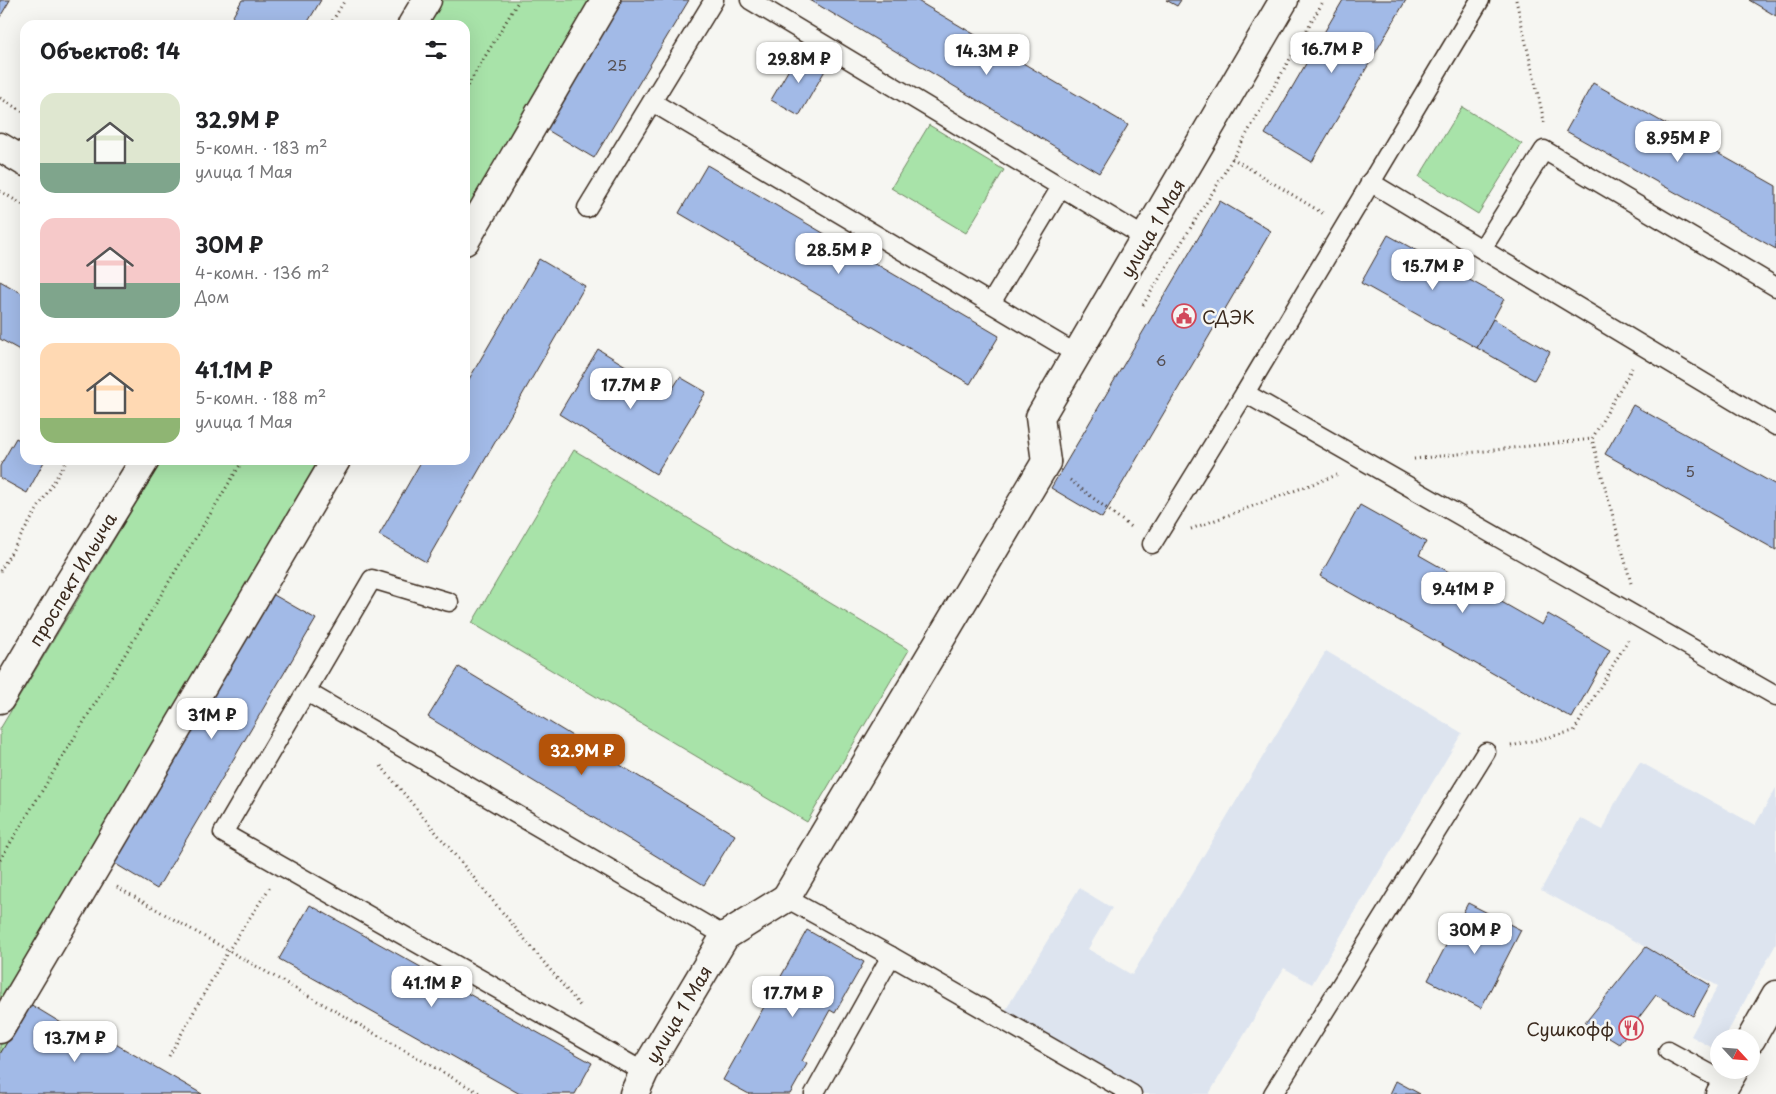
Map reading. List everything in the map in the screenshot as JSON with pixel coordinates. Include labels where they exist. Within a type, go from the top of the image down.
[{"type":"street","points":[[415,20],[427,0]]},
{"type":"street","points":[[470,232],[606,0]]},
{"type":"street","name":"улица 1 Мая","points":[[1046,462],[1040,417],[1284,0]]},
{"type":"street","points":[[0,147],[20,159]]},
{"type":"street","points":[[725,936],[786,898],[1046,462]]},
{"type":"street","name":"проспект Ильича","points":[[0,699],[142,465]]},
{"type":"street","points":[[0,1029],[333,465]]},
{"type":"street","name":"улица 1 Мая","points":[[639,1083],[725,936]]},
{"type":"street","points":[[1757,1029],[1776,995]]},
{"type":"lane","points":[[587,208],[714,0]]},
{"type":"lane","points":[[750,0],[1146,238]]},
{"type":"lane","points":[[1152,544],[1245,393],[1480,0]]},
{"type":"lane","points":[[652,102],[1078,355]]},
{"type":"lane","points":[[1482,249],[1544,150],[1776,288]]},
{"type":"lane","points":[[1370,182],[1776,426]]},
{"type":"lane","points":[[991,303],[1062,186]]},
{"type":"lane","points":[[1245,393],[1776,696]]},
{"type":"lane","points":[[449,602],[372,579],[223,833],[283,867],[639,1083]]},
{"type":"lane","points":[[306,692],[725,936]]},
{"type":"lane","points":[[1273,1094],[1486,752]]},
{"type":"lane","points":[[786,898],[1132,1094]]},
{"type":"lane","points":[[814,1094],[891,956]]},
{"type":"lane","points":[[1668,1051],[1729,1085]]},
{"type":"path","points":[[333,20],[345,0]]},
{"type":"path","points":[[470,82],[519,0]]},
{"type":"path","points":[[1140,309],[1232,158],[1324,0]]},
{"type":"path","points":[[1516,0],[1552,155]]},
{"type":"path","points":[[0,98],[20,110]]},
{"type":"path","points":[[1232,158],[1344,226]]},
{"type":"path","points":[[0,191],[20,203]]},
{"type":"path","points":[[1486,752],[1574,731],[1641,618],[1592,439],[1644,347]]},
{"type":"path","points":[[1413,459],[1592,439]]},
{"type":"path","points":[[1046,462],[1152,544],[1368,463]]},
{"type":"path","points":[[0,571],[64,465]]},
{"type":"path","points":[[0,860],[240,465]]},
{"type":"path","points":[[375,759],[585,1011]]},
{"type":"path","points":[[169,1056],[228,951],[283,867]]},
{"type":"path","points":[[92,874],[481,1094]]},
{"type":"shaded area","points":[[1326,651],[1462,733],[1312,984],[1284,968],[1209,1094],[1144,1094],[1005,1011],[1079,888],[1112,908],[1088,949],[1132,975]]},
{"type":"shaded area","points":[[1640,762],[1755,825],[1776,788],[1776,944],[1729,1029],[1710,1029],[1710,1047],[1691,1036],[1718,986],[1541,890],[1580,818],[1603,830],[1614,805]]},
{"type":"green space","points":[[440,0],[616,0],[470,243],[470,20],[428,20]]},
{"type":"green space","points":[[1462,107],[1522,144],[1478,214],[1419,177]]},
{"type":"green space","points":[[929,125],[1004,170],[966,233],[891,188]]},
{"type":"green space","points":[[574,450],[909,650],[807,822],[472,623]]},
{"type":"green space","points":[[159,465],[337,465],[0,1054],[0,729]]},
{"type":"building","points":[[0,0],[10,0],[0,17]]},
{"type":"building","points":[[242,0],[321,0],[309,20],[231,20]]},
{"type":"building","points":[[621,0],[689,0],[594,158],[544,128]]},
{"type":"building","points":[[810,0],[916,0],[1128,125],[1099,173]]},
{"type":"building","points":[[1166,0],[1181,0],[1177,6]]},
{"type":"building","points":[[1343,0],[1406,0],[1312,162],[1265,134]]},
{"type":"building","points":[[1749,0],[1776,0],[1776,16]]},
{"type":"building","points":[[799,52],[827,67],[799,116],[771,100]]},
{"type":"building","points":[[1593,83],[1776,186],[1776,249],[1566,131]]},
{"type":"building","points":[[707,165],[999,336],[970,384],[679,213]]},
{"type":"building","points":[[1220,201],[1271,231],[1102,518],[1051,488]]},
{"type":"building","points":[[1388,235],[1504,299],[1477,348],[1361,283]]},
{"type":"building","points":[[539,259],[585,286],[426,562],[379,535],[419,465],[470,465],[470,377]]},
{"type":"building","points":[[0,281],[20,292],[20,350],[0,339]]},
{"type":"building","points":[[1493,319],[1550,352],[1534,380],[1477,348]]},
{"type":"building","points":[[598,349],[670,393],[680,377],[706,392],[656,474],[559,414]]},
{"type":"building","points":[[1633,405],[1776,485],[1776,550],[1605,454]]},
{"type":"building","points":[[16,438],[20,440],[20,465],[42,465],[27,493],[0,478],[0,466]]},
{"type":"building","points":[[1360,505],[1426,542],[1419,555],[1542,625],[1548,614],[1610,650],[1572,718],[1320,576]]},
{"type":"building","points":[[267,591],[316,619],[157,889],[109,860]]},
{"type":"building","points":[[459,667],[735,835],[704,885],[428,717]]},
{"type":"building","points":[[1468,903],[1521,930],[1481,1008],[1428,980]]},
{"type":"building","points":[[310,905],[592,1063],[575,1094],[520,1094],[279,959]]},
{"type":"building","points":[[807,930],[864,962],[835,1013],[830,1010],[802,1061],[807,1064],[790,1094],[749,1094],[723,1080]]},
{"type":"building","points":[[1646,947],[1710,985],[1693,1016],[1656,995],[1619,1044],[1585,1023]]},
{"type":"building","points":[[30,1004],[86,1038],[93,1031],[202,1094],[0,1094],[0,1054]]},
{"type":"building","points":[[1396,1081],[1420,1094],[1390,1094]]},
{"type":"place","name":"СДЭК","points":[[1184,316]]},
{"type":"place","name":"Сушкофф","points":[[1631,1028]]}]
